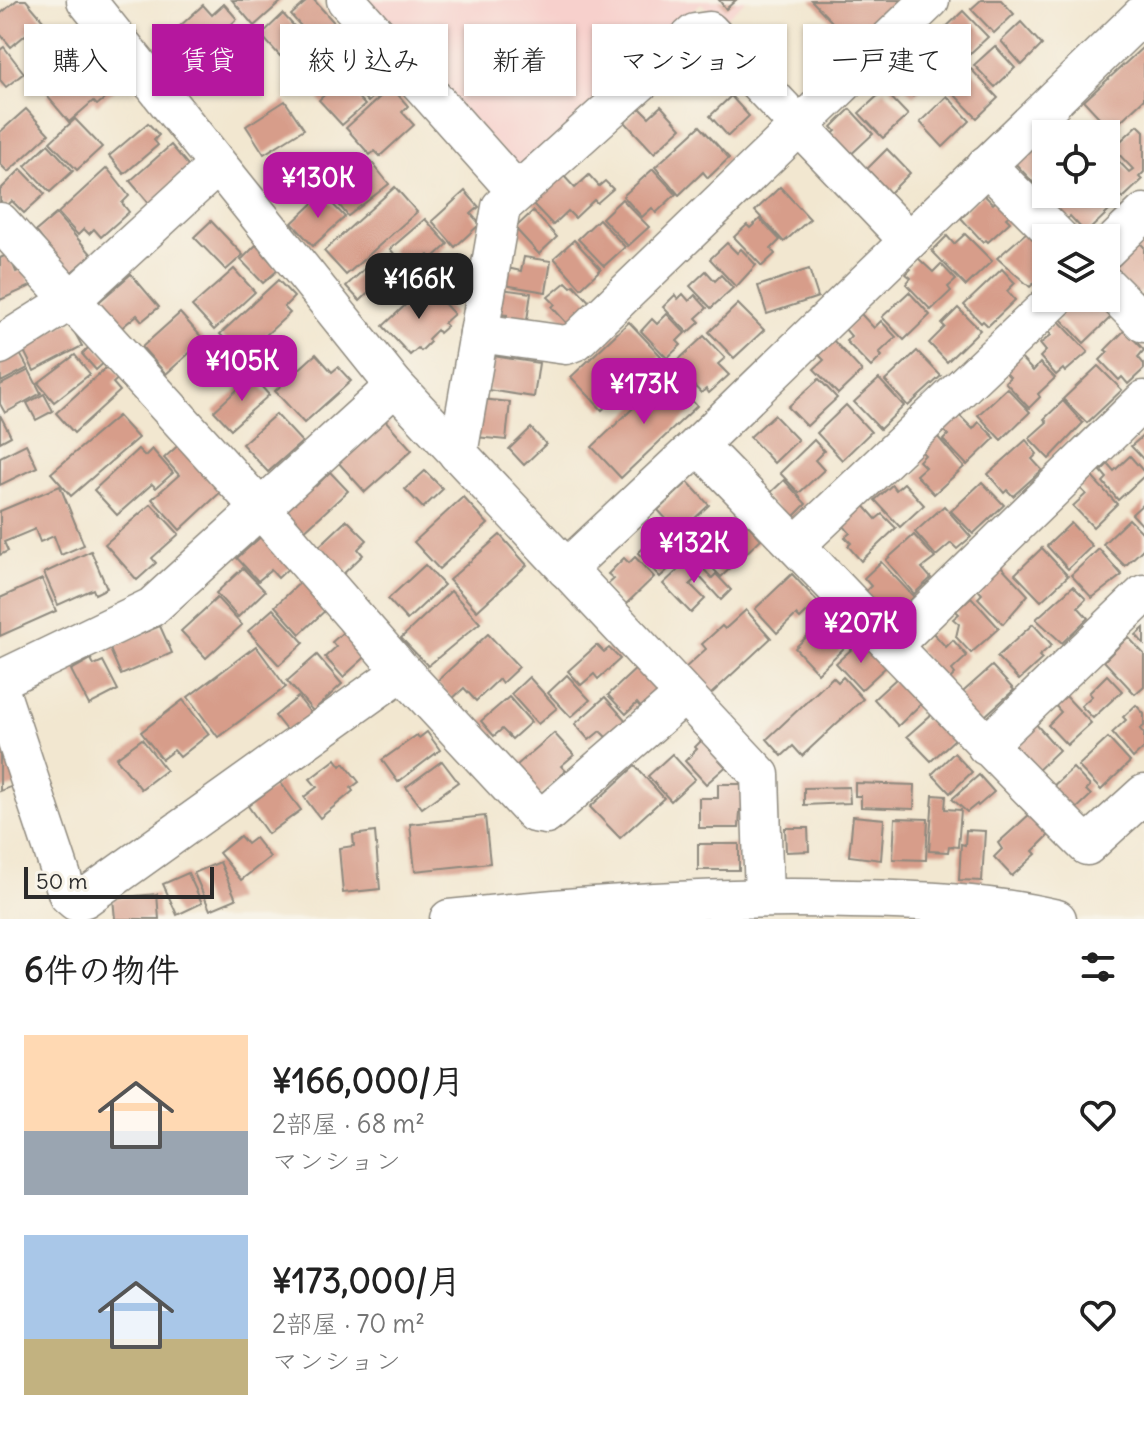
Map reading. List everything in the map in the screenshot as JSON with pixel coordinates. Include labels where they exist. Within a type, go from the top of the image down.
[{"type":"street","points":[[86,0],[395,386],[760,775],[764,897]]},
{"type":"street","points":[[346,0],[517,192]]},
{"type":"street","points":[[479,333],[566,345],[576,341],[930,0]]},
{"type":"street","points":[[566,569],[1144,13]]},
{"type":"street","points":[[458,454],[501,207],[695,33],[709,31],[908,240]]},
{"type":"street","points":[[986,165],[1045,224]]},
{"type":"street","points":[[0,345],[70,301],[217,166]]},
{"type":"street","points":[[1120,236],[1144,213]]},
{"type":"street","points":[[0,222],[261,509],[402,671],[534,813],[546,815],[684,695]]},
{"type":"street","points":[[1120,299],[1144,323]]},
{"type":"street","points":[[796,545],[1041,312]]},
{"type":"street","points":[[0,680],[152,607],[395,386]]},
{"type":"street","points":[[893,645],[1144,400]]},
{"type":"street","points":[[698,445],[893,645],[986,746],[1087,846],[1144,794]]},
{"type":"street","points":[[986,746],[1144,594]]},
{"type":"street","points":[[0,691],[68,895],[75,901],[85,898],[402,671]]},
{"type":"street","points":[[449,919],[581,905],[764,897],[922,900],[1057,919]]},
{"type":"shaded area","points":[[362,0],[746,0],[721,23],[701,3],[678,24],[592,24],[592,96],[601,96],[526,165],[514,164],[448,93],[448,24],[384,24]]},
{"type":"building","points":[[17,0],[26,0],[43,20],[38,24],[24,24],[24,36],[11,47],[0,34],[0,14]]},
{"type":"building","points":[[232,0],[283,0],[256,24],[252,24]]},
{"type":"building","points":[[308,0],[314,0],[335,24],[299,24],[291,15]]},
{"type":"building","points":[[719,0],[736,0],[726,9]]},
{"type":"building","points":[[811,0],[906,0],[880,24],[834,24]]},
{"type":"building","points":[[981,0],[1001,0],[1014,14],[994,33],[971,9]]},
{"type":"building","points":[[224,4],[237,19],[232,24],[182,24],[203,5],[212,15]]},
{"type":"building","points":[[963,11],[988,37],[971,53],[971,24],[949,24]]},
{"type":"building","points":[[283,14],[292,24],[280,24],[280,56],[264,38],[264,32]]},
{"type":"building","points":[[1021,22],[1042,45],[1022,65],[1001,41]]},
{"type":"building","points":[[995,46],[1015,68],[995,87],[974,65]]},
{"type":"building","points":[[4,47],[24,73],[6,87],[0,80],[0,50]]},
{"type":"building","points":[[1142,48],[1144,99],[1120,122],[1102,120],[1084,101]]},
{"type":"building","points":[[971,69],[998,98],[977,118],[956,96],[971,96]]},
{"type":"building","points":[[47,96],[108,96],[97,105],[93,101],[69,122]]},
{"type":"building","points":[[323,96],[357,96],[365,105],[342,125],[319,100]]},
{"type":"building","points":[[381,96],[399,96],[408,106],[402,112],[414,125],[380,156],[375,151],[370,155],[346,128]]},
{"type":"building","points":[[731,96],[749,116],[728,136],[710,116]]},
{"type":"building","points":[[877,96],[890,96],[908,115],[883,138],[859,113]]},
{"type":"building","points":[[947,96],[970,121],[943,147],[920,122]]},
{"type":"building","points":[[285,101],[304,129],[264,154],[246,126]]},
{"type":"building","points":[[661,106],[681,128],[654,153],[625,122],[640,108],[649,117]]},
{"type":"building","points":[[26,109],[49,134],[8,172],[0,164],[0,132]]},
{"type":"building","points":[[850,109],[873,134],[847,158],[828,138],[836,131],[832,127]]},
{"type":"building","points":[[75,119],[102,147],[77,170],[50,142]]},
{"type":"building","points":[[148,123],[159,135],[154,140],[158,145],[124,174],[109,156]]},
{"type":"building","points":[[1138,125],[1144,131],[1144,172],[1139,177],[1142,180],[1123,198],[1120,195],[1120,163],[1129,172],[1133,169],[1120,155],[1120,142]]},
{"type":"building","points":[[700,126],[729,158],[708,178],[703,172],[679,195],[655,167]]},
{"type":"building","points":[[48,144],[73,171],[50,192],[25,166]]},
{"type":"building","points":[[171,145],[193,171],[152,207],[130,181]]},
{"type":"building","points":[[1032,145],[1032,181],[1014,162]]},
{"type":"building","points":[[887,149],[910,173],[890,193],[867,169]]},
{"type":"building","points":[[370,160],[389,184],[348,216],[329,192]]},
{"type":"building","points":[[107,168],[129,196],[122,203],[129,212],[101,237],[94,229],[89,234],[84,229],[78,235],[58,213]]},
{"type":"building","points":[[21,169],[45,194],[24,213],[12,201],[6,207],[0,201],[0,190]]},
{"type":"building","points":[[653,169],[676,194],[656,213],[652,208],[642,217],[623,196]]},
{"type":"building","points":[[562,174],[575,188],[589,175],[599,186],[605,181],[613,189],[597,203],[594,200],[575,218],[568,211],[553,225],[532,203]]},
{"type":"building","points":[[395,187],[417,212],[346,275],[324,251]]},
{"type":"building","points":[[780,187],[810,219],[784,242],[755,211]]},
{"type":"building","points":[[465,191],[479,207],[471,214],[480,224],[455,247],[432,221]]},
{"type":"building","points":[[323,194],[345,217],[313,246],[292,223]]},
{"type":"building","points":[[983,194],[993,204],[999,199],[1012,213],[1006,218],[1010,222],[988,242],[983,242],[961,218]]},
{"type":"building","points":[[622,199],[649,227],[628,246],[602,218]]},
{"type":"building","points":[[1052,208],[1106,208],[1109,211],[1095,224],[1078,224],[1070,216],[1065,221]]},
{"type":"building","points":[[533,211],[557,237],[539,254],[515,228]]},
{"type":"building","points":[[56,214],[92,255],[62,280],[38,251],[46,244],[36,231]]},
{"type":"building","points":[[425,219],[448,244],[432,259],[428,255],[409,271],[390,249]]},
{"type":"building","points":[[599,219],[625,247],[604,266],[578,239]]},
{"type":"building","points":[[760,219],[780,240],[771,249],[775,254],[762,266],[734,237],[747,225],[750,228]]},
{"type":"building","points":[[211,221],[243,255],[226,270],[194,237]]},
{"type":"building","points":[[1027,232],[1032,237],[1032,285],[1030,287],[997,258]]},
{"type":"building","points":[[965,234],[992,261],[966,286],[932,251],[947,236],[954,244]]},
{"type":"building","points":[[1136,239],[1144,247],[1144,289],[1137,296],[1120,280],[1120,257]]},
{"type":"building","points":[[574,240],[601,269],[581,288],[554,258]]},
{"type":"building","points":[[727,243],[737,253],[741,249],[756,265],[736,287],[710,259]]},
{"type":"building","points":[[256,245],[278,270],[263,283],[241,260]]},
{"type":"building","points":[[9,254],[16,272],[24,269],[31,286],[0,300],[0,258]]},
{"type":"building","points":[[524,257],[551,261],[546,292],[504,285],[507,268],[521,271]]},
{"type":"building","points":[[918,258],[933,272],[941,264],[956,280],[948,287],[951,291],[931,310],[906,284],[911,278],[906,274],[911,269],[909,267]]},
{"type":"building","points":[[371,263],[384,278],[360,301],[346,286]]},
{"type":"building","points":[[234,269],[255,292],[214,330],[192,306]]},
{"type":"building","points":[[809,269],[818,297],[767,314],[758,286]]},
{"type":"building","points":[[1002,269],[1015,283],[1007,291],[1015,300],[988,326],[964,305]]},
{"type":"building","points":[[706,271],[715,281],[721,275],[733,288],[711,308],[690,286]]},
{"type":"building","points":[[131,274],[159,307],[142,321],[137,315],[114,334],[92,308]]},
{"type":"building","points":[[278,280],[294,297],[284,307],[290,313],[242,357],[220,334]]},
{"type":"building","points":[[566,282],[571,287],[574,285],[595,308],[572,329],[552,307],[555,304],[548,297]]},
{"type":"building","points":[[427,285],[454,314],[444,323],[447,326],[428,339],[430,342],[421,351],[418,348],[410,355],[383,326]]},
{"type":"building","points":[[501,289],[531,293],[526,327],[506,324],[507,315],[497,314]]},
{"type":"building","points":[[909,292],[930,315],[904,340],[882,317]]},
{"type":"building","points":[[683,294],[689,301],[695,295],[707,308],[696,318],[700,322],[688,333],[663,307],[675,295],[678,299]]},
{"type":"building","points":[[738,304],[764,330],[734,358],[709,332]]},
{"type":"building","points":[[958,308],[980,330],[947,362],[929,343]]},
{"type":"building","points":[[1063,312],[1106,312],[1111,317],[1084,343],[1059,317]]},
{"type":"building","points":[[180,313],[204,340],[166,374],[142,347]]},
{"type":"building","points":[[667,314],[685,333],[677,341],[681,345],[667,358],[641,331],[652,319],[657,324]]},
{"type":"building","points":[[861,314],[874,328],[881,321],[896,337],[879,353],[882,356],[871,367],[846,341],[851,336],[845,329]]},
{"type":"building","points":[[1058,320],[1088,352],[1065,372],[1063,369],[1056,375],[1040,357],[1046,351],[1040,344],[1051,335],[1047,330]]},
{"type":"building","points":[[69,322],[82,346],[34,371],[22,347]]},
{"type":"building","points":[[629,322],[661,356],[602,410],[571,377]]},
{"type":"building","points":[[1125,330],[1144,350],[1138,357],[1144,369],[1128,384],[1122,377],[1119,380],[1100,360],[1108,352],[1105,350]]},
{"type":"building","points":[[704,336],[725,358],[718,364],[729,375],[709,393],[706,389],[701,393],[674,364]]},
{"type":"building","points":[[832,339],[862,371],[838,394],[814,369],[824,360],[817,353]]},
{"type":"building","points":[[93,343],[108,359],[96,370],[82,354]]},
{"type":"building","points":[[18,350],[28,368],[1,382],[0,360]]},
{"type":"building","points":[[917,351],[941,376],[908,406],[885,381]]},
{"type":"building","points":[[316,354],[332,372],[338,367],[351,381],[304,423],[275,391]]},
{"type":"building","points":[[1017,354],[1033,371],[1040,363],[1055,378],[1029,408],[1005,382],[1010,377],[1004,371]]},
{"type":"building","points":[[75,355],[90,374],[54,402],[38,383]]},
{"type":"building","points":[[493,356],[539,363],[534,397],[488,390]]},
{"type":"building","points":[[110,364],[121,376],[113,383],[120,391],[74,433],[56,413]]},
{"type":"building","points":[[1098,366],[1122,390],[1087,423],[1063,399]]},
{"type":"building","points":[[29,370],[41,393],[5,413],[0,404],[0,385]]},
{"type":"building","points":[[668,375],[697,406],[621,478],[592,447]]},
{"type":"building","points":[[252,376],[269,395],[231,429],[214,411]]},
{"type":"building","points":[[819,379],[837,398],[807,426],[788,407]]},
{"type":"building","points":[[879,379],[904,406],[880,429],[854,402]]},
{"type":"building","points":[[1007,388],[1030,412],[1001,440],[978,415]]},
{"type":"building","points":[[44,394],[53,411],[36,420],[27,403]]},
{"type":"building","points":[[480,399],[510,402],[506,440],[476,437]]},
{"type":"building","points":[[1063,401],[1083,423],[1049,459],[1029,438],[1047,422],[1044,419]]},
{"type":"building","points":[[846,405],[871,432],[842,460],[817,433]]},
{"type":"building","points":[[957,413],[973,429],[979,422],[995,438],[967,465],[943,440],[948,435],[943,430]]},
{"type":"building","points":[[276,414],[302,442],[268,472],[242,444]]},
{"type":"building","points":[[0,415],[11,436],[0,442]]},
{"type":"building","points":[[774,415],[798,440],[774,463],[750,437]]},
{"type":"building","points":[[118,416],[138,438],[71,496],[51,473]]},
{"type":"building","points":[[384,419],[412,450],[365,492],[337,461]]},
{"type":"building","points":[[531,428],[546,444],[524,465],[509,449]]},
{"type":"building","points":[[1144,435],[1144,460],[1131,446]]},
{"type":"building","points":[[937,436],[964,467],[934,494],[916,475],[925,467],[919,461],[925,455],[921,451]]},
{"type":"building","points":[[814,440],[824,451],[815,460],[824,470],[799,493],[780,473]]},
{"type":"building","points":[[1026,440],[1037,454],[1032,459],[1042,470],[1013,496],[1007,490],[1004,493],[988,474]]},
{"type":"building","points":[[182,442],[224,489],[180,530],[152,499],[179,475],[164,458]]},
{"type":"building","points":[[26,444],[37,467],[0,485],[0,457]]},
{"type":"building","points":[[138,449],[145,456],[152,449],[173,473],[156,488],[152,484],[117,515],[94,490]]},
{"type":"building","points":[[1130,456],[1144,476],[1118,500],[1103,482],[1107,478],[1101,471],[1108,464],[1114,471]]},
{"type":"building","points":[[425,471],[443,489],[423,508],[405,489]]},
{"type":"building","points":[[330,472],[348,491],[301,534],[280,511],[312,481],[316,486]]},
{"type":"building","points":[[1091,476],[1117,504],[1093,527],[1073,506],[1086,494],[1079,487]]},
{"type":"building","points":[[784,480],[806,504],[789,521],[766,497]]},
{"type":"building","points":[[688,482],[709,505],[679,533],[658,510]]},
{"type":"building","points":[[982,482],[1004,505],[973,534],[951,511]]},
{"type":"building","points":[[904,483],[924,505],[900,527],[875,500],[892,485],[896,490]]},
{"type":"building","points":[[60,486],[84,545],[61,555],[54,536],[40,542],[35,529],[4,542],[8,551],[0,555],[0,511]]},
{"type":"building","points":[[463,497],[488,524],[439,569],[414,542]]},
{"type":"building","points":[[861,502],[876,519],[882,514],[896,528],[861,561],[848,546],[851,543],[845,537],[850,533],[844,526],[853,517],[850,513]]},
{"type":"building","points":[[1144,503],[1144,527],[1132,514]]},
{"type":"building","points":[[151,504],[179,534],[152,558],[156,563],[137,580],[105,544]]},
{"type":"building","points":[[944,506],[971,537],[957,549],[951,543],[936,556],[915,532]]},
{"type":"building","points":[[743,519],[761,539],[721,577],[702,557]]},
{"type":"building","points":[[1129,519],[1144,534],[1144,548],[1125,566],[1103,544]]},
{"type":"building","points":[[347,520],[367,540],[358,549],[363,555],[338,579],[313,552]]},
{"type":"building","points":[[1071,523],[1092,546],[1068,569],[1047,546]]},
{"type":"building","points":[[666,527],[688,551],[660,577],[638,553]]},
{"type":"building","points":[[265,533],[293,564],[278,578],[271,570],[258,581],[237,558]]},
{"type":"building","points":[[500,535],[527,565],[477,611],[449,580]]},
{"type":"building","points":[[914,535],[935,558],[922,568],[931,578],[914,594],[886,560]]},
{"type":"building","points":[[1042,548],[1068,576],[1041,601],[1015,574]]},
{"type":"building","points":[[1099,549],[1122,575],[1092,598],[1071,575]]},
{"type":"building","points":[[91,551],[107,588],[95,594],[93,589],[58,605],[44,573]]},
{"type":"building","points":[[635,557],[654,577],[625,605],[606,586],[614,579],[608,574],[624,558],[629,563]]},
{"type":"building","points":[[692,557],[712,578],[716,574],[731,590],[721,600],[699,576],[690,584],[705,599],[691,613],[663,584]]},
{"type":"building","points":[[881,562],[914,597],[886,624],[865,592],[871,586],[864,578]]},
{"type":"building","points":[[999,564],[1028,595],[1003,624],[978,598],[982,594],[975,586]]},
{"type":"building","points":[[425,565],[444,585],[407,620],[388,599]]},
{"type":"building","points":[[243,568],[265,591],[238,617],[216,593]]},
{"type":"building","points":[[792,574],[818,602],[800,619],[796,615],[777,633],[755,609]]},
{"type":"building","points":[[42,579],[56,611],[0,636],[0,598]]},
{"type":"building","points":[[304,579],[329,607],[300,634],[275,606]]},
{"type":"building","points":[[1073,586],[1086,599],[1078,607],[1088,618],[1062,643],[1036,619]]},
{"type":"building","points":[[451,591],[480,623],[428,666],[401,638]]},
{"type":"building","points":[[971,597],[999,628],[971,653],[956,637],[959,624],[953,619],[959,614],[956,611]]},
{"type":"building","points":[[217,598],[242,625],[206,658],[181,631]]},
{"type":"building","points":[[273,609],[304,643],[279,665],[248,631]]},
{"type":"building","points":[[746,610],[771,638],[710,695],[685,668],[706,649],[702,644]]},
{"type":"building","points":[[822,622],[845,647],[818,673],[795,648]]},
{"type":"building","points":[[1033,624],[1052,645],[1019,680],[997,657]]},
{"type":"building","points":[[160,626],[172,653],[121,675],[109,647]]},
{"type":"building","points":[[348,628],[371,652],[343,677],[325,657],[336,647],[332,642]]},
{"type":"building","points":[[1144,628],[1144,644],[1136,635]]},
{"type":"building","points":[[932,632],[946,647],[953,640],[967,656],[952,670],[955,674],[943,686],[918,648]]},
{"type":"building","points":[[488,634],[519,667],[502,683],[499,679],[476,701],[464,688],[452,699],[436,682]]},
{"type":"building","points":[[1128,637],[1144,654],[1144,686],[1135,694],[1104,661]]},
{"type":"building","points":[[862,640],[886,667],[861,690],[836,663]]},
{"type":"building","points":[[597,645],[604,652],[609,648],[620,659],[598,679],[594,674],[581,685],[568,671]]},
{"type":"building","points":[[256,646],[286,687],[218,737],[188,697]]},
{"type":"building","points":[[317,655],[342,684],[313,711],[287,681]]},
{"type":"building","points":[[91,659],[94,665],[103,661],[118,690],[89,705],[71,670]]},
{"type":"building","points":[[639,666],[661,691],[642,709],[637,703],[626,714],[608,695]]},
{"type":"building","points":[[992,666],[1014,690],[977,723],[955,699]]},
{"type":"building","points":[[567,675],[590,700],[571,717],[548,693]]},
{"type":"building","points":[[1107,675],[1122,691],[1093,718],[1081,706]]},
{"type":"building","points":[[529,677],[557,708],[538,724],[511,694]]},
{"type":"building","points":[[833,677],[838,682],[843,677],[863,699],[802,756],[793,746],[782,756],[767,739]]},
{"type":"building","points":[[897,678],[921,704],[898,726],[874,699]]},
{"type":"building","points":[[1064,694],[1091,723],[1067,745],[1048,725],[1061,712],[1054,704]]},
{"type":"building","points":[[298,697],[316,720],[293,739],[275,716]]},
{"type":"building","points":[[509,697],[531,722],[512,739],[502,729],[494,736],[481,721]]},
{"type":"building","points":[[605,697],[627,722],[608,739],[600,731],[589,740],[575,724]]},
{"type":"building","points":[[183,700],[209,734],[180,757],[174,750],[162,759],[141,732]]},
{"type":"building","points":[[1136,705],[1144,714],[1144,726],[1140,729],[1144,734],[1144,748],[1133,758],[1112,733]]},
{"type":"building","points":[[932,714],[955,739],[931,761],[907,736]]},
{"type":"building","points":[[1034,722],[1059,750],[1034,774],[1008,746]]},
{"type":"building","points":[[0,729],[19,784],[0,791]]},
{"type":"building","points":[[427,732],[440,750],[398,782],[382,760],[417,735],[419,738]]},
{"type":"building","points":[[554,733],[574,755],[561,766],[566,771],[535,799],[510,771]]},
{"type":"building","points":[[706,736],[730,763],[706,784],[685,761]]},
{"type":"building","points":[[1108,738],[1130,762],[1101,790],[1078,766]]},
{"type":"building","points":[[142,739],[166,770],[141,789],[116,758]]},
{"type":"building","points":[[954,753],[972,772],[950,793],[932,774]]},
{"type":"building","points":[[672,754],[695,779],[671,801],[648,776]]},
{"type":"building","points":[[336,759],[341,766],[344,763],[359,782],[351,788],[353,791],[320,818],[304,797],[317,787],[310,779]]},
{"type":"building","points":[[442,761],[458,782],[422,808],[406,787]]},
{"type":"building","points":[[635,766],[664,798],[620,838],[590,807]]},
{"type":"building","points":[[1073,768],[1090,786],[1086,790],[1091,795],[1070,815],[1051,788]]},
{"type":"building","points":[[979,775],[994,792],[967,812],[952,799]]},
{"type":"building","points":[[280,782],[301,810],[268,834],[248,806]]},
{"type":"building","points":[[855,783],[915,785],[914,809],[861,807],[861,796],[855,796]]},
{"type":"building","points":[[718,784],[748,784],[748,810],[740,810],[739,828],[699,828],[699,798],[718,798]]},
{"type":"building","points":[[849,787],[850,803],[804,805],[804,788]]},
{"type":"building","points":[[933,795],[946,796],[945,809],[961,810],[958,847],[949,846],[948,852],[929,851]]},
{"type":"building","points":[[1031,813],[1050,834],[1033,851],[1036,854],[1012,876],[994,857],[1002,849],[998,843]]},
{"type":"building","points":[[485,816],[490,863],[415,871],[410,824]]},
{"type":"building","points":[[853,816],[884,819],[881,860],[849,856]]},
{"type":"building","points":[[895,818],[928,819],[926,860],[893,859]]},
{"type":"building","points":[[785,828],[808,828],[809,851],[786,852]]},
{"type":"building","points":[[966,830],[985,831],[982,881],[959,880],[961,844],[965,845]]},
{"type":"building","points":[[375,832],[380,889],[343,893],[339,848],[354,846],[353,835]]},
{"type":"building","points":[[240,836],[247,844],[255,838],[270,857],[241,880],[219,853]]},
{"type":"building","points":[[698,844],[739,844],[739,870],[698,870]]},
{"type":"building","points":[[220,862],[236,899],[210,910],[194,873]]},
{"type":"building","points":[[188,873],[202,903],[177,915],[163,884]]},
{"type":"building","points":[[157,894],[159,919],[115,919],[113,898]]}]
